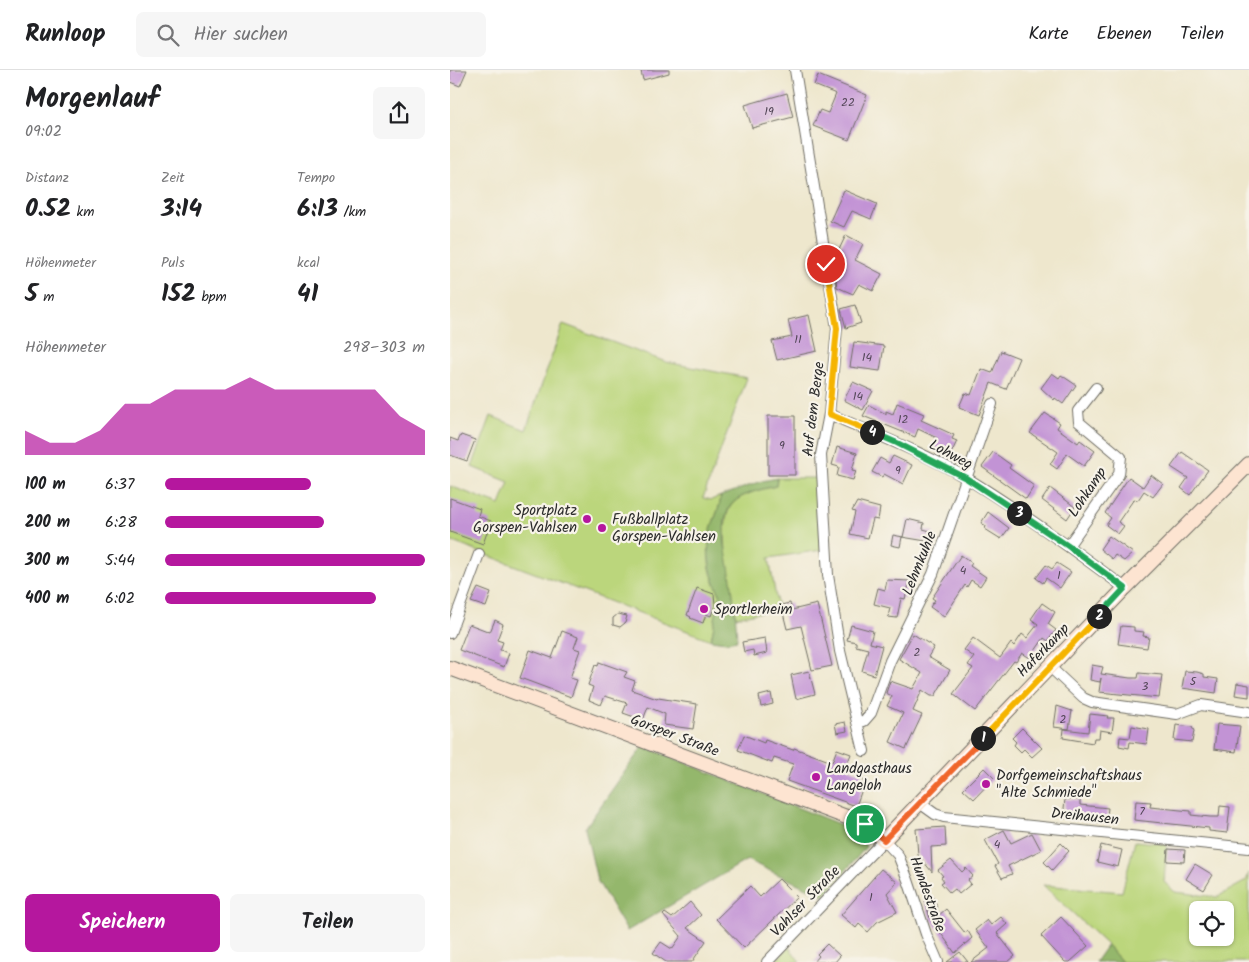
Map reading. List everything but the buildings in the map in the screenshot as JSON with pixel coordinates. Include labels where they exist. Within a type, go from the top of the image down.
[{"type":"street","name":"Auf dem Berge","points":[[795,70],[837,328],[829,414],[821,455],[828,575],[840,651],[864,750]]},
{"type":"street","name":"Lohkamp","points":[[1068,546],[1119,474],[1121,456],[1079,422],[1078,411],[1096,388]]},
{"type":"street","name":"Lehmkuhle","points":[[857,722],[864,721],[871,713],[890,661],[933,574],[992,404]]},
{"type":"street","name":"Lohweg","points":[[829,414],[897,443],[966,478],[1068,546],[1125,588]]},
{"type":"street","name":"Haferkamp","points":[[884,840],[921,804],[1125,588],[1249,464]]},
{"type":"street","points":[[450,633],[479,554]]},
{"type":"street","points":[[1050,667],[1083,698],[1092,702],[1177,714],[1200,705],[1249,712]]},
{"type":"street","name":"Gorsper Straße","points":[[450,668],[865,824],[884,840]]},
{"type":"street","name":"Dreihausen","points":[[921,804],[935,814],[944,816],[1249,848]]},
{"type":"street","name":"Vahlser Straße","points":[[767,962],[884,840]]},
{"type":"street","name":"Hundestraße","points":[[884,840],[898,855],[938,962]]},
{"type":"green space","points":[[563,324],[666,362],[747,378],[703,498],[711,500],[721,496],[709,542],[711,572],[720,594],[711,640],[450,541],[450,486],[500,505],[509,482],[472,467],[491,416],[526,430]]},
{"type":"green space","points":[[777,478],[817,478],[822,550],[769,558],[778,609],[736,617],[725,541],[725,525],[728,512],[733,503],[742,497],[776,486]]},
{"type":"green space","points":[[777,478],[776,486],[742,497],[733,503],[727,513],[724,536],[733,594],[737,640],[726,642],[711,640],[720,594],[710,565],[708,549],[711,529],[721,496],[762,481]]},
{"type":"green space","points":[[643,746],[859,832],[866,847],[824,896],[747,860],[627,931],[597,880],[585,828]]},
{"type":"green space","points":[[1135,841],[1167,844],[1164,882],[1175,892],[1217,897],[1246,881],[1249,873],[1249,962],[1122,962],[1107,945],[1043,885],[1122,892]]},
{"type":"green space","points":[[1107,945],[1122,962],[1095,962]]},
{"type":"green space","points":[[789,947],[800,962],[774,962]]},
{"type":"place","name":"Sportplatz Gorspen-Vahlsen","points":[[587,519]]},
{"type":"place","name":"Fußballplatz Gorspen-Vahlsen","points":[[602,528]]},
{"type":"place","name":"Sportlerheim","points":[[704,609]]},
{"type":"place","name":"Landgasthaus Langeloh","points":[[816,777]]},
{"type":"place","name":"Dorfgemeinschaftshaus \"Alte Schmiede\"","points":[[986,784]]},
{"type":"route","points":[[826,264],[837,328],[829,414],[897,443],[966,478],[1068,546],[1125,588],[921,804],[884,840],[865,824]]}]
